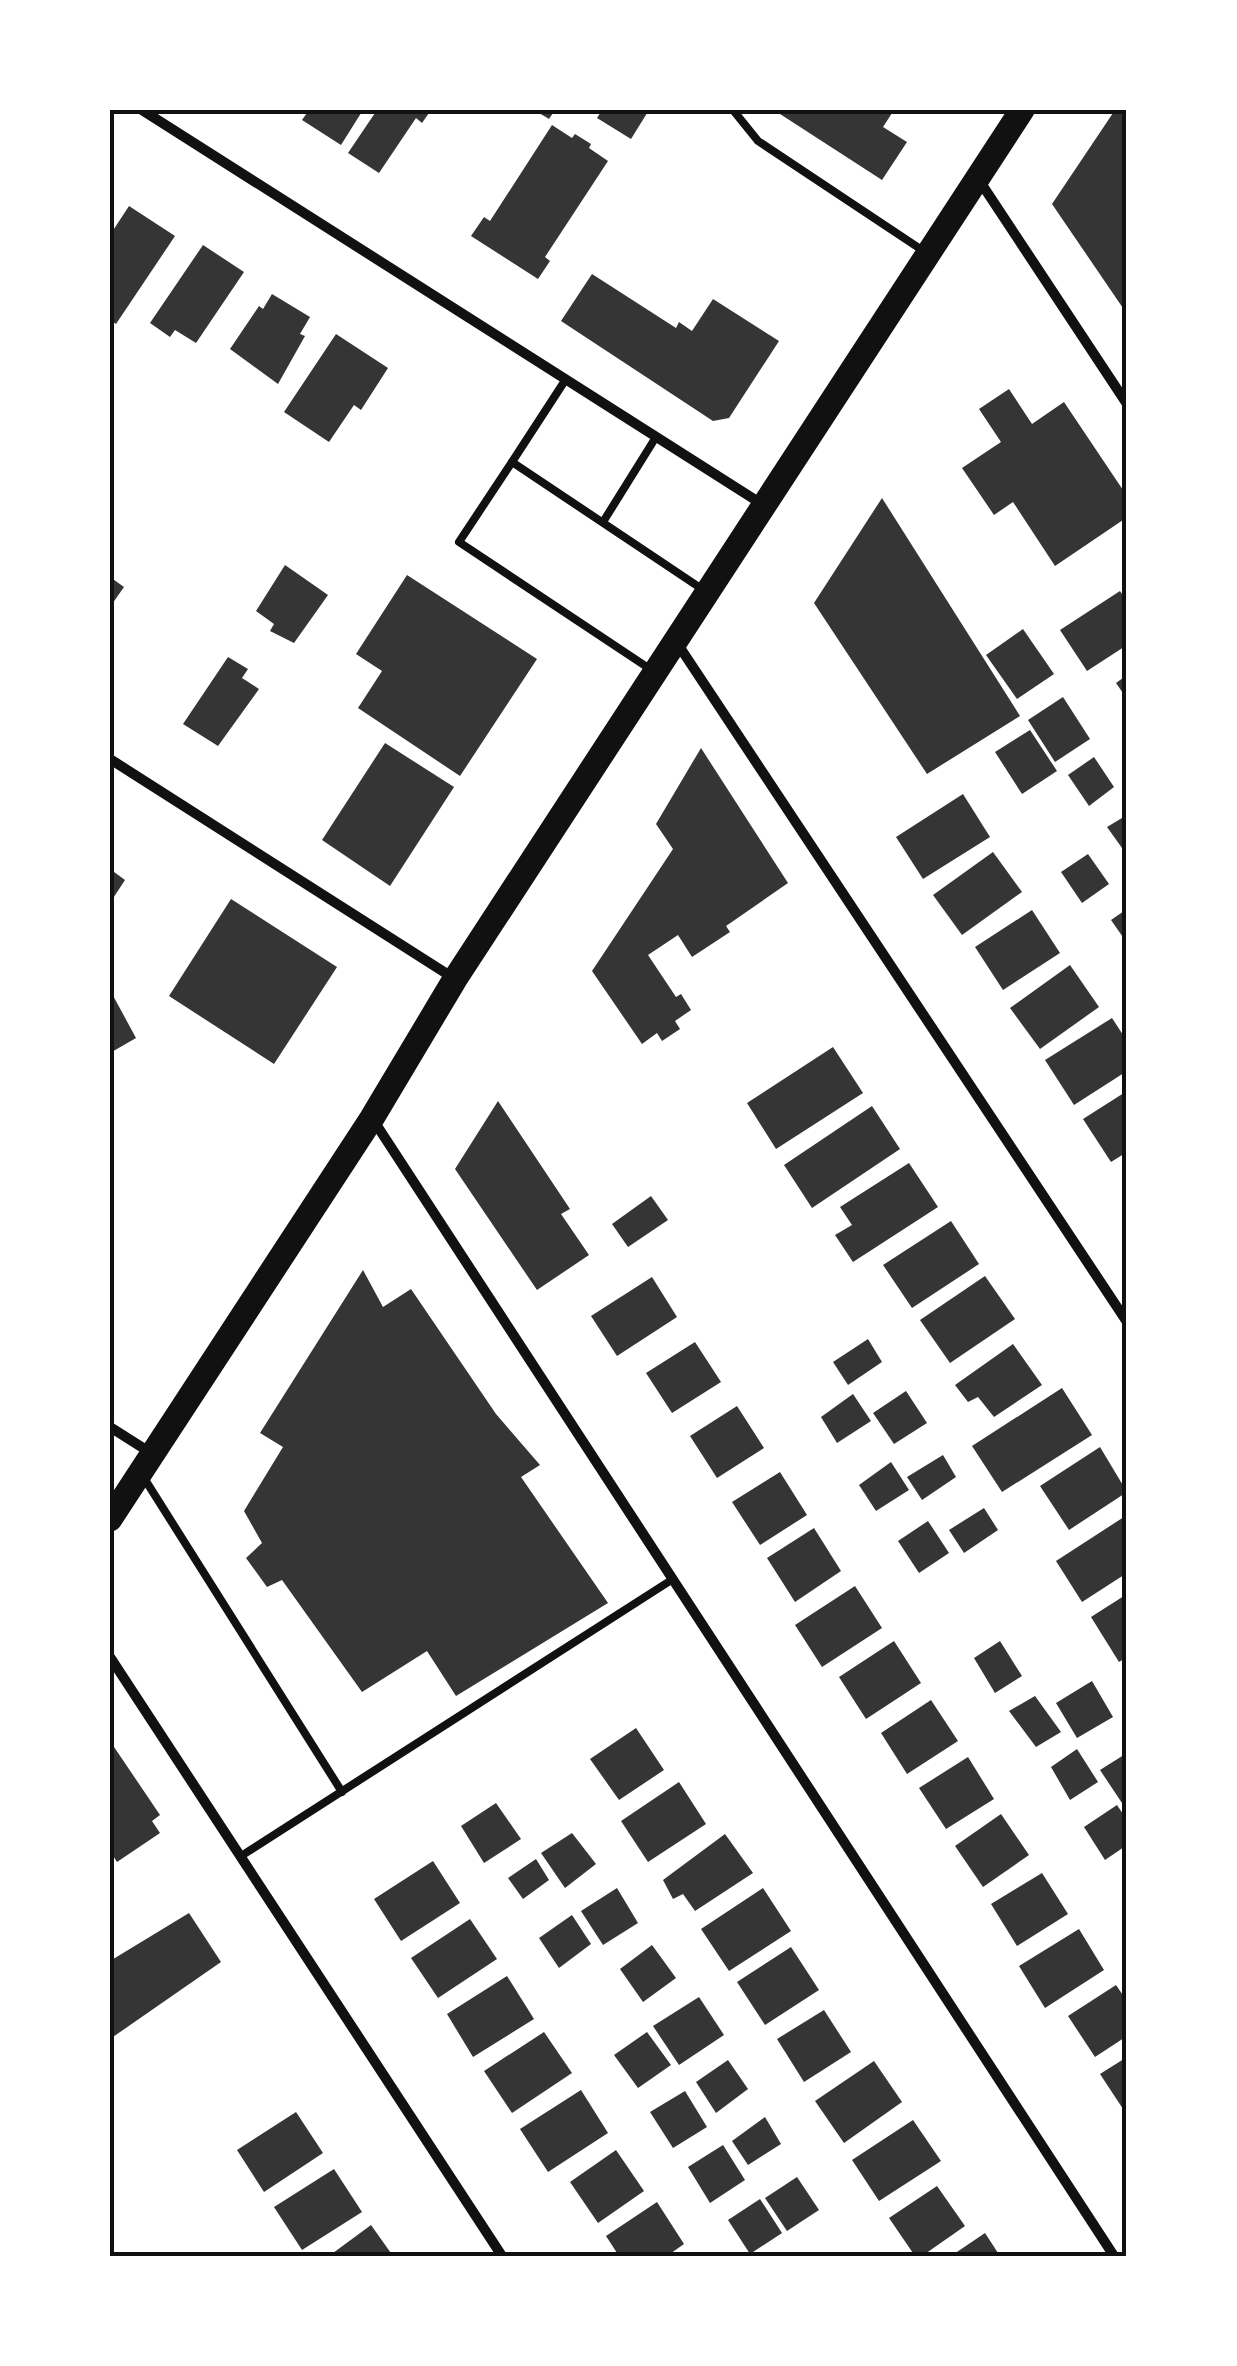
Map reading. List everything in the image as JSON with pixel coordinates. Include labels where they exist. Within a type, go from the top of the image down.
[{"type":"main road","points":[[110,1519],[372,1118],[455,979],[1022,110]]},
{"type":"street","points":[[142,110],[766,507]]},
{"type":"street","points":[[978,179],[1127,404]]},
{"type":"street","points":[[676,642],[1127,1322]]},
{"type":"street","points":[[110,759],[455,979]]},
{"type":"street","points":[[372,1118],[1114,2256]]},
{"type":"street","points":[[110,1426],[145,1462]]},
{"type":"street","points":[[110,1657],[502,2256]]},
{"type":"lane","points":[[733,110],[758,141],[929,254]]},
{"type":"lane","points":[[566,380],[459,542],[656,673]]},
{"type":"lane","points":[[603,522],[656,437]]},
{"type":"lane","points":[[512,462],[708,594]]},
{"type":"lane","points":[[145,1462],[342,1792]]},
{"type":"lane","points":[[240,1856],[673,1580]]},
{"type":"building","points":[[309,110],[363,110],[341,145],[302,120]]},
{"type":"building","points":[[377,110],[431,110],[422,123],[416,118],[379,173],[348,153]]},
{"type":"building","points":[[534,110],[555,110],[549,119]]},
{"type":"building","points":[[602,110],[649,110],[631,139],[597,118]]},
{"type":"building","points":[[782,110],[894,110],[883,127],[907,142],[882,180],[780,114]]},
{"type":"building","points":[[1115,110],[1127,110],[1127,314],[1052,204]]},
{"type":"building","points":[[552,125],[591,144],[589,148],[608,161],[545,257],[550,261],[538,279],[471,236],[484,217],[490,221]]},
{"type":"building","points":[[129,206],[175,236],[116,324],[110,320],[110,235]]},
{"type":"building","points":[[203,245],[244,272],[196,343],[175,330],[170,337],[150,323]]},
{"type":"building","points":[[592,274],[676,328],[679,322],[692,331],[713,299],[779,341],[729,418],[713,421],[561,321]]},
{"type":"building","points":[[272,294],[310,317],[300,334],[305,336],[278,384],[230,349],[259,306],[263,309]]},
{"type":"building","points":[[336,334],[388,368],[361,410],[354,405],[329,442],[284,412]]},
{"type":"building","points":[[1009,389],[1032,424],[1064,402],[1127,496],[1123,520],[1055,566],[1013,502],[994,515],[962,468],[1001,442],[979,409]]},
{"type":"building","points":[[882,498],[1020,716],[927,774],[814,603]]},
{"type":"building","points":[[285,565],[328,595],[294,643],[270,631],[274,624],[256,611]]},
{"type":"building","points":[[407,575],[537,659],[460,776],[358,708],[382,671],[356,654]]},
{"type":"building","points":[[110,577],[124,587],[110,607]]},
{"type":"building","points":[[1120,591],[1127,601],[1127,645],[1087,671],[1060,630]]},
{"type":"building","points":[[1023,629],[1054,674],[1017,699],[986,655]]},
{"type":"building","points":[[228,657],[248,669],[242,678],[259,689],[218,746],[183,724]]},
{"type":"building","points":[[1127,675],[1127,699],[1116,683]]},
{"type":"building","points":[[1063,697],[1090,739],[1055,762],[1028,720]]},
{"type":"building","points":[[1030,730],[1057,771],[1022,794],[995,752]]},
{"type":"building","points":[[385,743],[454,787],[390,886],[322,840]]},
{"type":"building","points":[[701,748],[788,883],[726,926],[730,932],[692,957],[678,935],[648,955],[676,997],[681,994],[691,1010],[675,1021],[680,1029],[662,1041],[657,1033],[642,1044],[592,971],[673,849],[656,824]]},
{"type":"building","points":[[1094,757],[1114,787],[1089,806],[1068,775]]},
{"type":"building","points":[[963,794],[990,837],[923,879],[896,837]]},
{"type":"building","points":[[1127,815],[1127,855],[1107,827]]},
{"type":"building","points":[[993,852],[1022,892],[962,935],[933,895]]},
{"type":"building","points":[[1088,854],[1109,884],[1082,903],[1061,872]]},
{"type":"building","points":[[110,869],[125,880],[110,903]]},
{"type":"building","points":[[231,899],[337,967],[274,1064],[169,996]]},
{"type":"building","points":[[1127,909],[1127,943],[1111,920]]},
{"type":"building","points":[[1032,910],[1060,953],[1003,990],[975,947]]},
{"type":"building","points":[[1070,965],[1099,1007],[1040,1049],[1010,1008]]},
{"type":"building","points":[[110,990],[136,1038],[110,1053]]},
{"type":"building","points":[[1112,1018],[1127,1041],[1127,1071],[1074,1105],[1045,1060]]},
{"type":"building","points":[[833,1047],[863,1093],[776,1149],[747,1103]]},
{"type":"building","points":[[1127,1091],[1127,1152],[1111,1162],[1083,1119]]},
{"type":"building","points":[[498,1101],[570,1209],[561,1214],[589,1255],[537,1290],[455,1169]]},
{"type":"building","points":[[872,1106],[900,1149],[812,1208],[784,1165]]},
{"type":"building","points":[[909,1163],[938,1207],[853,1262],[835,1235],[852,1225],[840,1207]]},
{"type":"building","points":[[651,1196],[668,1220],[628,1247],[612,1224]]},
{"type":"building","points":[[951,1221],[979,1264],[912,1308],[883,1265]]},
{"type":"building","points":[[363,1270],[383,1307],[411,1289],[496,1414],[540,1465],[521,1477],[608,1603],[456,1696],[427,1651],[362,1692],[282,1580],[267,1587],[246,1558],[262,1543],[244,1511],[283,1447],[260,1433]]},
{"type":"building","points":[[985,1276],[1015,1319],[950,1363],[920,1320]]},
{"type":"building","points":[[652,1277],[677,1317],[617,1356],[591,1316]]},
{"type":"building","points":[[868,1339],[882,1362],[848,1385],[833,1362]]},
{"type":"building","points":[[695,1342],[721,1382],[672,1413],[646,1373]]},
{"type":"building","points":[[1013,1344],[1042,1385],[994,1417],[978,1397],[968,1402],[955,1385]]},
{"type":"building","points":[[1062,1388],[1092,1435],[1002,1492],[972,1446]]},
{"type":"building","points":[[906,1391],[927,1423],[894,1444],[873,1413]]},
{"type":"building","points":[[853,1394],[871,1421],[837,1443],[821,1417]]},
{"type":"building","points":[[737,1406],[764,1448],[717,1478],[690,1436]]},
{"type":"building","points":[[1100,1447],[1127,1492],[1069,1530],[1040,1486]]},
{"type":"building","points":[[943,1455],[956,1477],[922,1500],[907,1477]]},
{"type":"building","points":[[891,1462],[909,1490],[876,1511],[859,1485]]},
{"type":"building","points":[[780,1472],[807,1515],[760,1545],[732,1502]]},
{"type":"building","points":[[984,1508],[998,1530],[964,1553],[949,1530]]},
{"type":"building","points":[[1127,1515],[1127,1573],[1082,1602],[1056,1561]]},
{"type":"building","points":[[928,1521],[949,1553],[919,1573],[898,1541]]},
{"type":"building","points":[[814,1528],[841,1571],[795,1602],[767,1558]]},
{"type":"building","points":[[855,1586],[882,1628],[822,1667],[795,1625]]},
{"type":"building","points":[[1127,1594],[1127,1657],[1119,1662],[1091,1617]]},
{"type":"building","points":[[894,1641],[921,1683],[866,1719],[839,1677]]},
{"type":"building","points":[[1000,1641],[1022,1676],[995,1693],[974,1658]]},
{"type":"building","points":[[1092,1681],[1113,1717],[1077,1738],[1056,1703]]},
{"type":"building","points":[[1035,1696],[1061,1732],[1036,1747],[1009,1711]]},
{"type":"building","points":[[931,1700],[958,1741],[907,1774],[881,1733]]},
{"type":"building","points":[[636,1728],[664,1770],[619,1800],[590,1759]]},
{"type":"building","points":[[110,1741],[160,1815],[152,1821],[160,1833],[117,1862],[110,1851]]},
{"type":"building","points":[[1077,1749],[1098,1782],[1070,1800],[1051,1767]]},
{"type":"building","points":[[1127,1753],[1127,1799],[1122,1803],[1100,1770]]},
{"type":"building","points":[[968,1757],[994,1799],[946,1829],[919,1788]]},
{"type":"building","points":[[679,1782],[706,1824],[648,1862],[621,1821]]},
{"type":"building","points":[[496,1803],[521,1839],[484,1863],[461,1826]]},
{"type":"building","points":[[1117,1805],[1127,1820],[1127,1845],[1105,1860],[1084,1827]]},
{"type":"building","points":[[1001,1814],[1029,1855],[983,1887],[955,1846]]},
{"type":"building","points":[[572,1833],[596,1864],[565,1888],[541,1853]]},
{"type":"building","points":[[725,1834],[753,1873],[695,1911],[683,1894],[673,1899],[663,1880]]},
{"type":"building","points":[[536,1859],[549,1880],[523,1899],[508,1878]]},
{"type":"building","points":[[433,1861],[460,1903],[401,1941],[374,1899]]},
{"type":"building","points":[[1042,1873],[1068,1914],[1017,1946],[991,1904]]},
{"type":"building","points":[[617,1888],[638,1923],[603,1945],[581,1911]]},
{"type":"building","points":[[763,1888],[791,1931],[729,1971],[701,1929]]},
{"type":"building","points":[[189,1913],[221,1962],[110,2039],[110,1961]]},
{"type":"building","points":[[572,1915],[591,1944],[559,1968],[539,1938]]},
{"type":"building","points":[[470,1919],[497,1959],[438,1998],[411,1958]]},
{"type":"building","points":[[1079,1929],[1104,1970],[1045,2008],[1019,1966]]},
{"type":"building","points":[[652,1945],[676,1978],[643,2002],[620,1969]]},
{"type":"building","points":[[791,1947],[819,1990],[765,2025],[737,1982]]},
{"type":"building","points":[[507,1976],[534,2019],[473,2057],[447,2014]]},
{"type":"building","points":[[1116,1985],[1127,2001],[1127,2036],[1095,2057],[1068,2016]]},
{"type":"building","points":[[699,1997],[724,2035],[679,2065],[653,2026]]},
{"type":"building","points":[[824,2010],[851,2052],[804,2082],[777,2039]]},
{"type":"building","points":[[544,2032],[572,2073],[512,2113],[484,2071]]},
{"type":"building","points":[[647,2032],[671,2065],[638,2088],[614,2055]]},
{"type":"building","points":[[1127,2057],[1127,2115],[1100,2074]]},
{"type":"building","points":[[728,2060],[748,2089],[716,2113],[696,2082]]},
{"type":"building","points":[[874,2061],[902,2102],[844,2143],[815,2101]]},
{"type":"building","points":[[581,2090],[608,2133],[548,2172],[520,2129]]},
{"type":"building","points":[[685,2091],[707,2127],[673,2148],[650,2112]]},
{"type":"building","points":[[296,2112],[323,2153],[264,2192],[237,2150]]},
{"type":"building","points":[[765,2117],[781,2144],[748,2165],[732,2141]]},
{"type":"building","points":[[913,2120],[941,2161],[879,2201],[852,2160]]},
{"type":"building","points":[[723,2145],[745,2180],[710,2203],[688,2167]]},
{"type":"building","points":[[616,2150],[644,2191],[598,2223],[570,2182]]},
{"type":"building","points":[[334,2169],[362,2212],[302,2250],[274,2207]]},
{"type":"building","points":[[797,2177],[819,2210],[787,2231],[765,2198]]},
{"type":"building","points":[[937,2186],[965,2226],[922,2256],[915,2256],[889,2218]]},
{"type":"building","points":[[760,2199],[782,2233],[750,2254],[728,2220]]},
{"type":"building","points":[[657,2202],[684,2244],[667,2256],[619,2256],[606,2236]]},
{"type":"building","points":[[371,2225],[393,2256],[329,2256]]},
{"type":"building","points":[[985,2233],[1000,2256],[951,2256]]}]
